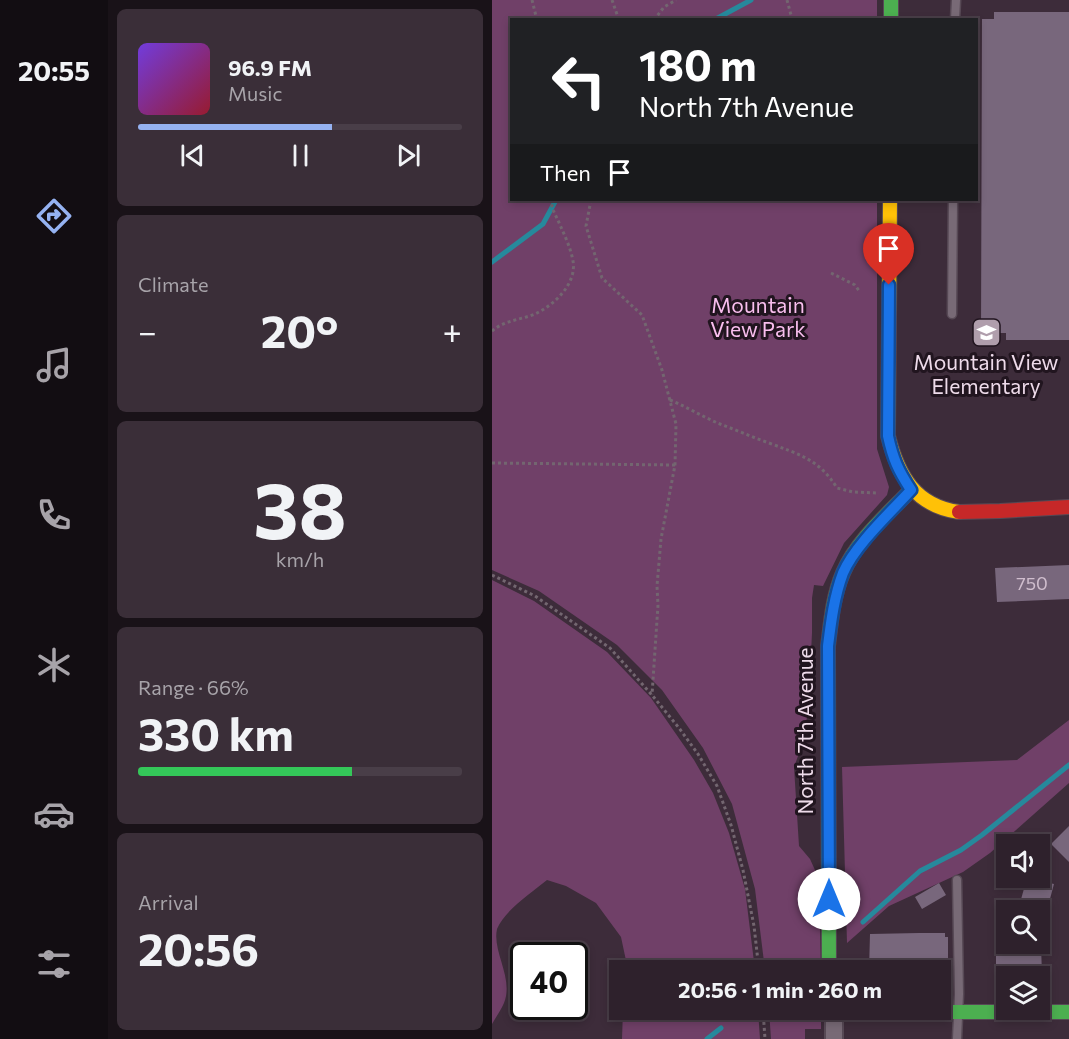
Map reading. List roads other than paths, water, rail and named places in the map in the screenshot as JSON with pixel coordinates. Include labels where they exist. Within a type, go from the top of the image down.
[{"type":"street","points":[[891,0],[891,18]]},
{"type":"street","points":[[890,201],[888,436],[892,456],[900,473],[911,490],[929,502],[950,511],[977,512],[1069,507]]},
{"type":"street","name":"North 7th Avenue","points":[[829,960],[828,646],[833,606],[843,573],[856,550],[911,490]]},
{"type":"street","points":[[951,1012],[1069,1012]]},
{"type":"street","points":[[834,1020],[834,1039]]},
{"type":"lane","points":[[955,18],[956,0]]},
{"type":"lane","points":[[952,314],[953,201]]},
{"type":"lane","points":[[957,880],[959,994],[957,1039]]},
{"type":"waterway","points":[[718,18],[751,0]]},
{"type":"waterway","points":[[492,262],[543,224],[555,201]]},
{"type":"waterway","points":[[863,922],[920,871],[961,850],[1069,765]]},
{"type":"waterway","points":[[707,1039],[721,1028]]},
{"type":"place","name":"Mountain View Elementary","points":[[986,332]]},
{"type":"park label","name":"Mountain View Park","points":[[758,318]]}]
